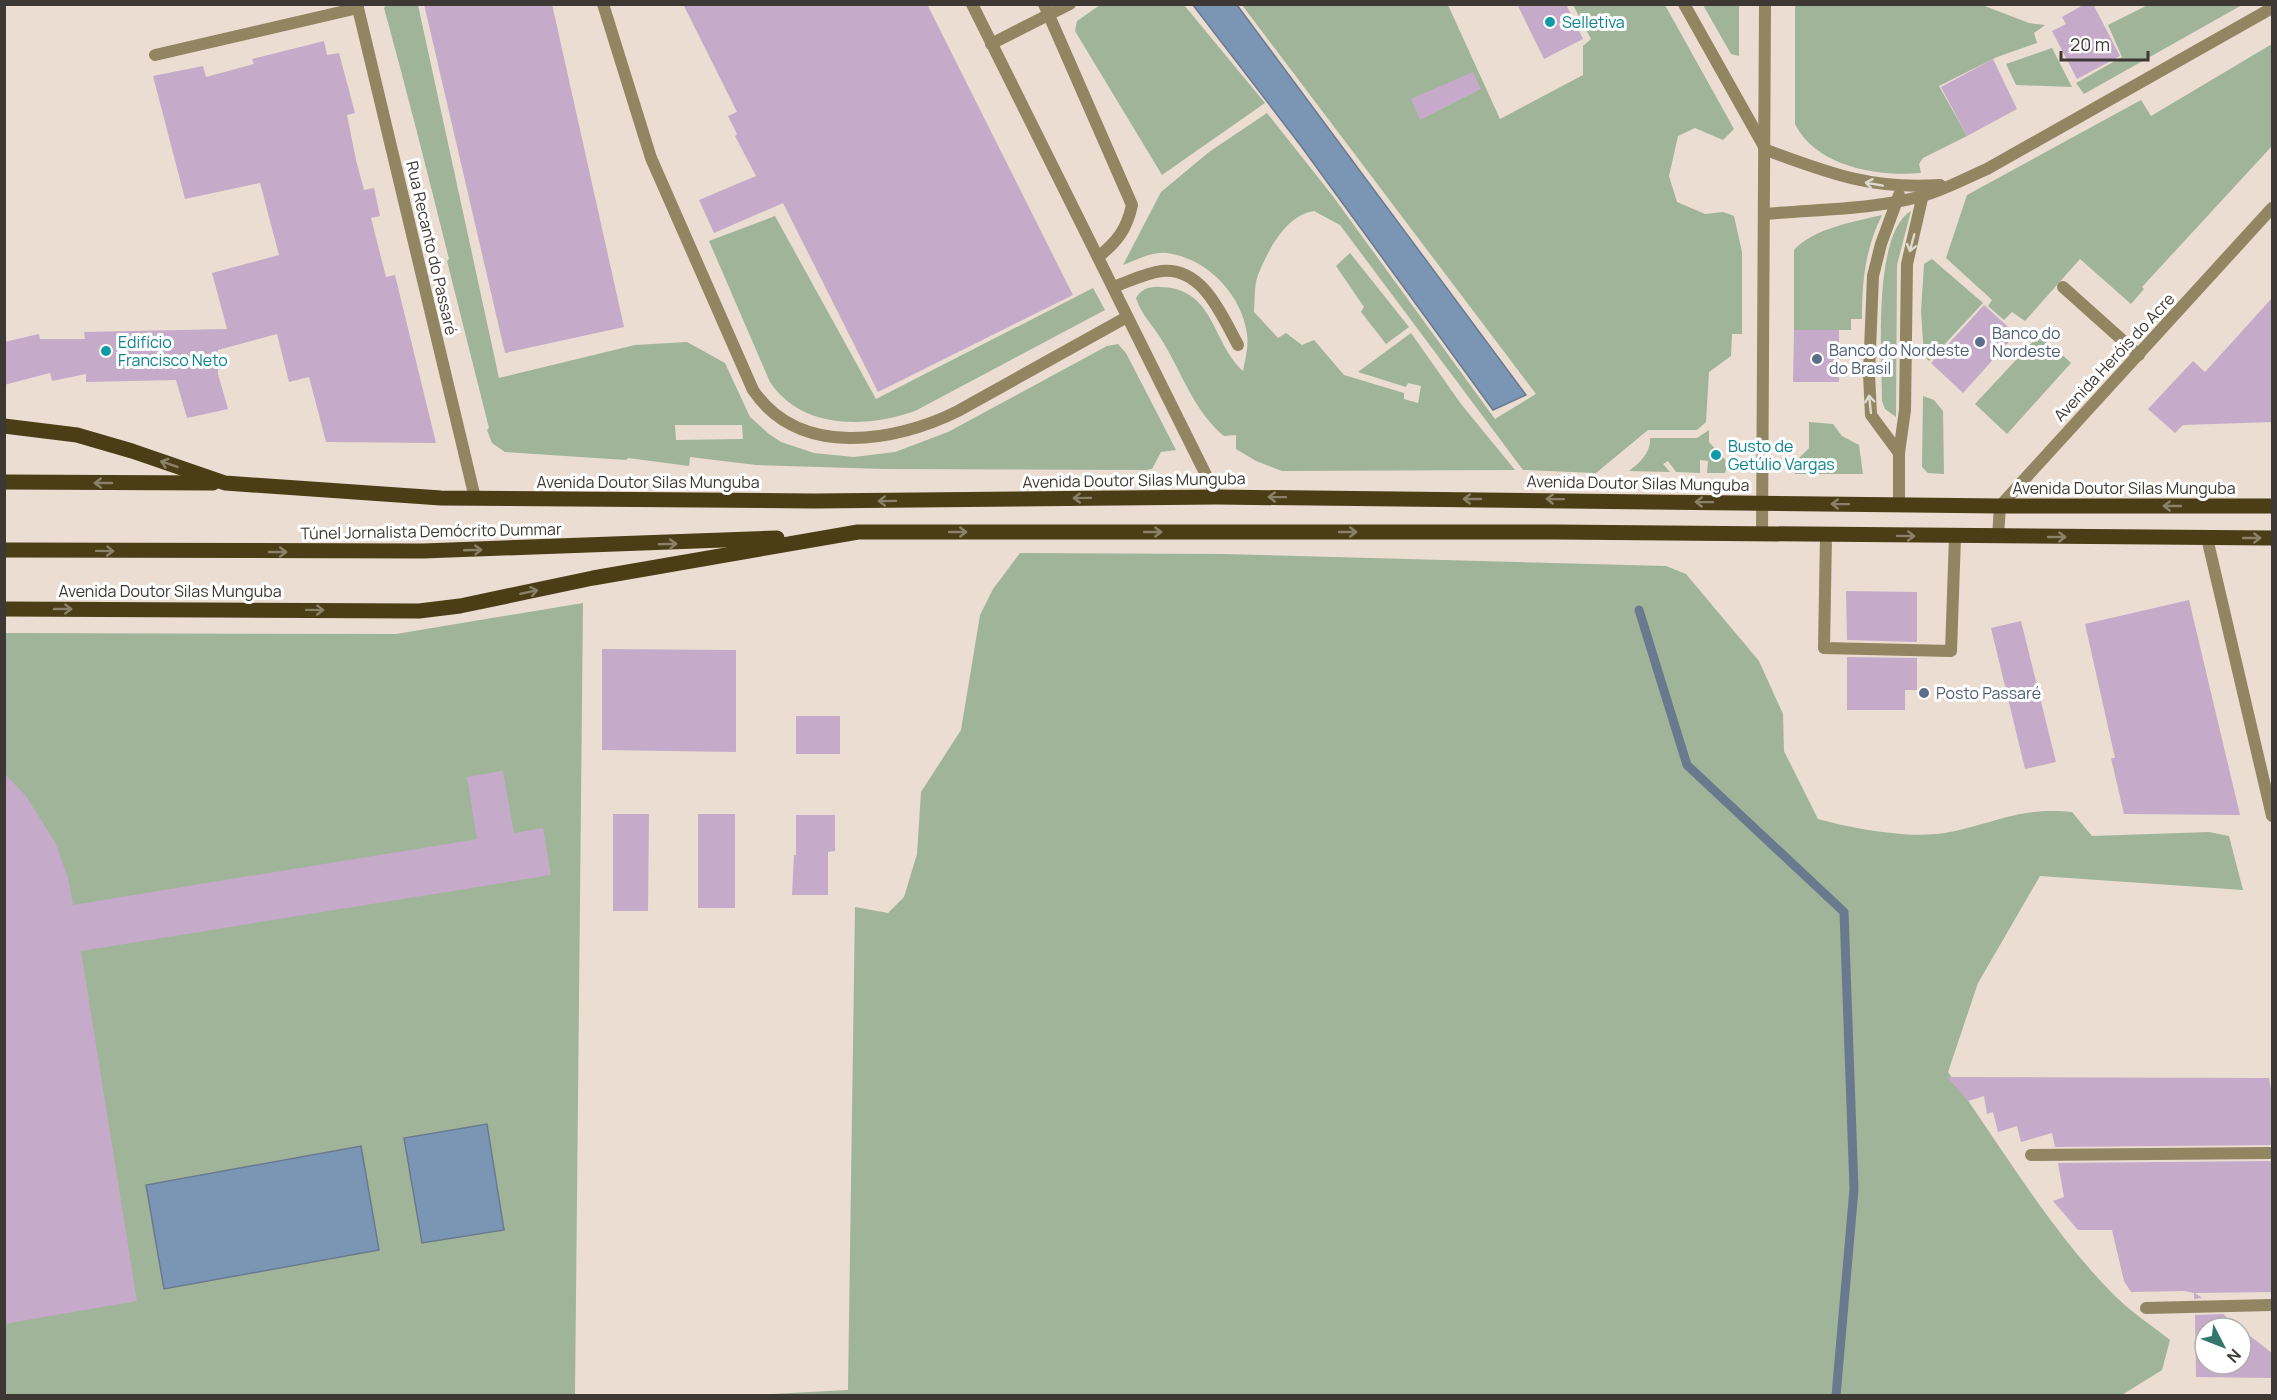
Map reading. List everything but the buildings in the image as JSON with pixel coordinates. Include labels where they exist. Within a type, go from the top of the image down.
[{"type":"main road","name":"Avenida Doutor Silas Munguba","points":[[4,426],[77,435],[225,483],[475,498],[838,501],[1217,496],[2000,506],[2272,506]]},
{"type":"main road","points":[[4,482],[225,483]]},
{"type":"main road","name":"Avenida Doutor Silas Munguba","points":[[4,609],[419,611],[460,606],[593,578],[858,532],[1600,532],[1826,536],[2272,538]]},
{"type":"main road","name":"Túnel Jornalista Demócrito Dummar","points":[[4,550],[423,551],[709,542],[858,532]]},
{"type":"street","points":[[603,4],[651,158],[753,390],[776,418],[835,438],[885,436],[923,426],[958,411],[1127,316]]},
{"type":"street","points":[[972,4],[1217,496]]},
{"type":"street","points":[[1044,4],[1132,205],[1127,226],[1098,257]]},
{"type":"street","points":[[991,44],[1049,17],[1070,4]]},
{"type":"street","points":[[1684,4],[1766,150],[1849,179],[1924,191]]},
{"type":"street","points":[[1762,535],[1766,150],[1765,4]]},
{"type":"street","points":[[155,55],[358,6]]},
{"type":"street","name":"Rua Recanto do Passaré","points":[[358,6],[475,498]]},
{"type":"street","points":[[1765,214],[1898,202],[1924,191],[1953,184],[2004,159],[2272,8]]},
{"type":"street","points":[[1899,453],[1871,415],[1869,384],[1873,276],[1881,244],[1898,202],[1900,187]]},
{"type":"street","points":[[1899,504],[1899,453],[1905,410],[1907,264],[1924,191]]},
{"type":"street","name":"Avenida Heróis do Acre","points":[[2000,506],[2272,208]]},
{"type":"street","points":[[1113,287],[1162,271],[1184,275],[1208,292],[1238,345]]},
{"type":"street","points":[[2063,287],[2139,355]]},
{"type":"street","points":[[1998,537],[2000,506]]},
{"type":"street","points":[[1826,536],[1824,648],[1951,651],[1955,537]]},
{"type":"street","points":[[2207,538],[2272,816]]},
{"type":"street","points":[[2031,1155],[2272,1153]]},
{"type":"street","points":[[2146,1308],[2272,1305]]},
{"type":"green space","points":[[386,5],[418,5],[499,378],[635,345],[687,342],[725,363],[750,417],[769,434],[781,442],[814,453],[854,457],[895,452],[948,432],[1107,346],[1118,344],[1126,353],[1176,450],[1161,452],[1152,469],[1146,470],[884,469],[756,465],[690,457],[689,466],[628,458],[626,460],[505,452],[492,443],[487,430],[489,428],[447,261],[449,259],[384,8]],"holes":[[[675,425],[742,425],[743,439],[676,440]]]},
{"type":"green space","points":[[1100,5],[1184,5],[1265,103],[1162,175],[1075,31],[1077,21]]},
{"type":"green space","points":[[1242,5],[1448,5],[1500,119],[1583,75],[1583,46],[1591,39],[1573,5],[1665,5],[1734,129],[1723,140],[1695,128],[1678,136],[1669,176],[1677,202],[1705,214],[1723,212],[1734,216],[1742,252],[1742,334],[1732,334],[1731,356],[1709,372],[1706,422],[1697,430],[1648,430],[1596,473],[1523,470],[1340,225],[1314,211],[1295,219],[1279,235],[1273,245],[1257,279],[1254,312],[1278,338],[1286,333],[1302,345],[1314,340],[1344,375],[1404,393],[1404,399],[1418,403],[1421,386],[1408,383],[1406,387],[1358,372],[1411,333],[1461,404],[1515,470],[1282,471],[1256,461],[1236,449],[1236,435],[1224,436],[1205,415],[1136,298],[1143,290],[1156,287],[1178,290],[1192,296],[1202,306],[1224,346],[1243,371],[1247,334],[1238,306],[1230,293],[1209,271],[1182,256],[1156,253],[1123,265],[1161,192],[1209,152],[1267,113],[1332,195],[1495,419],[1536,394]]},
{"type":"green space","points":[[1703,5],[1739,5],[1739,56],[1731,54]]},
{"type":"green space","points":[[1795,5],[1982,5],[2029,23],[2045,25],[2034,33],[2037,43],[1997,57],[1939,86],[1967,136],[1923,158],[1919,164],[1921,173],[1887,173],[1868,171],[1833,159],[1805,139],[1795,124]]},
{"type":"green space","points":[[2148,5],[2242,5],[2084,94],[2076,83],[2122,57],[2108,25]]},
{"type":"green space","points":[[2272,44],[2272,146],[2142,287],[2144,289],[2131,304],[2080,259],[2025,321],[2012,312],[2004,320],[1988,306],[1992,300],[1946,258],[1967,195],[2141,100],[2151,116]]},
{"type":"green space","points":[[2052,48],[2072,87],[2016,85],[2006,64]]},
{"type":"green space","points":[[1911,211],[1897,265],[1896,417],[1885,409],[1882,401],[1882,299],[1890,245],[1899,224]]},
{"type":"green space","points":[[1882,215],[1868,253],[1862,319],[1851,319],[1851,330],[1794,330],[1794,250],[1802,242],[1823,231]]},
{"type":"green space","points":[[775,216],[876,399],[1093,288],[1105,310],[915,411],[896,417],[856,422],[817,417],[783,398],[770,382],[709,241]]},
{"type":"green space","points":[[1350,253],[1409,327],[1386,344],[1361,312],[1364,307],[1336,266]]},
{"type":"green space","points":[[1932,259],[1983,303],[1929,361],[1924,356],[1921,311],[1924,264]]},
{"type":"green space","points":[[2040,334],[2071,363],[2007,434],[1975,404]]},
{"type":"green space","points":[[1923,396],[1934,400],[1943,411],[1944,474],[1928,473],[1922,467]]},
{"type":"green space","points":[[1809,422],[1833,424],[1842,436],[1859,445],[1863,474],[1795,474],[1795,462],[1809,448]]},
{"type":"green space","points":[[1709,430],[1709,442],[1728,463],[1725,473],[1707,473],[1708,461],[1700,460],[1700,473],[1676,472],[1668,461],[1663,464],[1670,472],[1629,471],[1644,457],[1649,448],[1650,438],[1697,438]]},
{"type":"green space","points":[[1020,553],[1224,554],[1666,566],[1686,574],[1759,661],[1783,714],[1784,751],[1818,819],[1866,830],[1919,835],[1950,832],[2023,813],[2054,811],[2072,812],[2092,836],[2209,832],[2229,836],[2243,890],[2040,876],[1978,983],[1948,1072],[2026,1186],[2090,1269],[2120,1301],[2170,1340],[2162,1370],[2122,1395],[733,1396],[848,1390],[855,907],[888,913],[904,897],[917,854],[921,792],[961,730],[980,615],[993,589]]},
{"type":"green space","points":[[583,603],[575,1395],[5,1396],[5,633],[396,634]]},
{"type":"water","points":[[1193,5],[1237,5],[1526,395],[1493,410],[1301,146]]},
{"type":"water","points":[[487,1124],[504,1230],[422,1243],[404,1138]]},
{"type":"water","points":[[361,1146],[379,1250],[164,1289],[146,1185]]},
{"type":"waterway","points":[[1639,610],[1687,765],[1844,912],[1854,1189],[1836,1396]]},
{"type":"place","name":"Selletiva","points":[[1550,22]]},
{"type":"place","name":"Banco do Nordeste","points":[[1980,342]]},
{"type":"place","name":"Edifício Francisco Neto","points":[[106,351]]},
{"type":"place","name":"Banco do Nordeste do Brasil","points":[[1817,359]]},
{"type":"place","name":"Busto de Getúlio Vargas","points":[[1716,455]]},
{"type":"place","name":"Posto Passaré","points":[[1924,693]]}]
